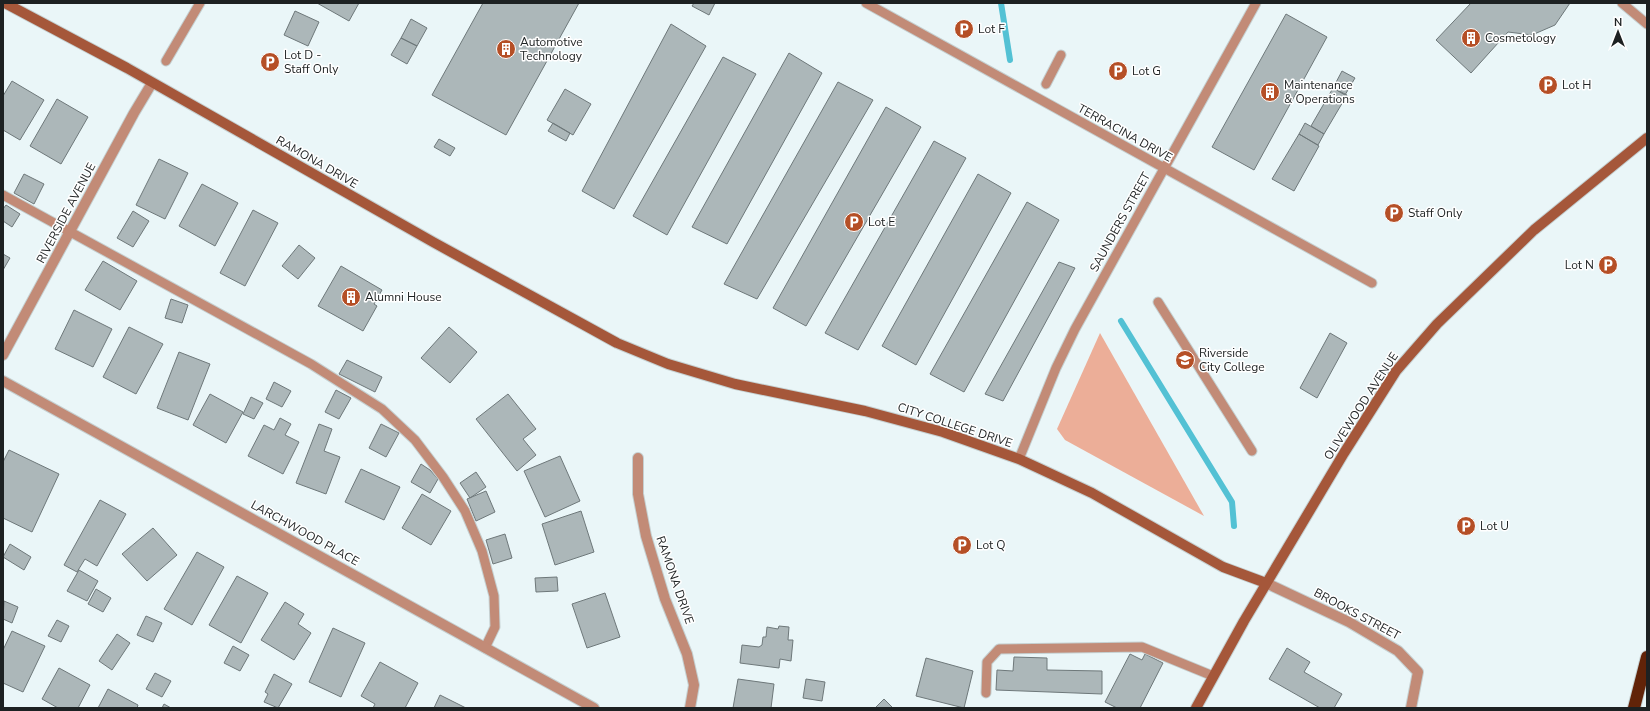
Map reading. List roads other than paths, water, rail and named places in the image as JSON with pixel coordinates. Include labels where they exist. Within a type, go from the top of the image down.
[{"type":"highway","points":[[1634,708],[1647,657]]},
{"type":"street","name":"RAMONA DRIVE","points":[[5,3],[152,83],[433,242],[617,343]]},
{"type":"street","name":"RIVERSIDE AVENUE","points":[[3,355],[71,232],[134,113],[152,83]]},
{"type":"street","name":"OLIVEWOOD AVENUE","points":[[1196,708],[1266,583],[1361,426],[1396,372],[1437,324],[1534,230],[1647,138]]},
{"type":"street","name":"CITY COLLEGE DRIVE","points":[[617,343],[668,364],[735,384],[865,411],[943,432],[1019,459],[1092,493],[1223,567],[1266,583]]},
{"type":"street","name":"LARCHWOOD PLACE","points":[[3,381],[594,708]]},
{"type":"street","name":"RAMONA DRIVE","points":[[638,458],[638,494],[646,536],[665,599],[687,654],[694,685],[690,708]]},
{"type":"street","name":"BROOKS STREET","points":[[1266,583],[1349,622],[1398,651],[1418,672],[1411,708]]},
{"type":"lane","name":"TERRACINA DRIVE","points":[[866,3],[1372,283]]},
{"type":"lane","name":"SAUNDERS STREET","points":[[1019,459],[1056,368],[1075,329],[1256,3]]},
{"type":"lane","points":[[1622,3],[1647,24]]},
{"type":"lane","points":[[166,61],[198,6]]},
{"type":"lane","points":[[1046,84],[1061,55]]},
{"type":"lane","points":[[3,195],[311,364],[382,410],[414,440],[443,477],[465,511],[482,551],[494,596],[495,627],[485,648]]},
{"type":"lane","points":[[1158,302],[1252,451]]},
{"type":"lane","points":[[986,693],[987,662],[999,649],[1142,647],[1213,676]]},
{"type":"waterway","points":[[1001,3],[1010,60]]},
{"type":"waterway","points":[[1121,321],[1232,502],[1234,526]]},
{"type":"place","name":"Lot F","points":[[964,29]]},
{"type":"place","name":"Cosmetology","points":[[1471,38]]},
{"type":"place","name":"Automotive Technology","points":[[506,49]]},
{"type":"place","name":"Lot D - Staff Only","points":[[270,62]]},
{"type":"place","name":"Lot G","points":[[1118,71]]},
{"type":"place","name":"Lot H","points":[[1548,85]]},
{"type":"place","name":"Maintenance & Operations","points":[[1270,92]]},
{"type":"place","name":"Staff Only","points":[[1394,213]]},
{"type":"place","name":"Lot E","points":[[854,222]]},
{"type":"place","name":"Lot N","points":[[1608,265]]},
{"type":"place","name":"Alumni House","points":[[351,297]]},
{"type":"place","name":"Riverside City College","points":[[1185,360]]},
{"type":"place","name":"Lot U","points":[[1466,526]]},
{"type":"place","name":"Lot Q","points":[[962,545]]}]
